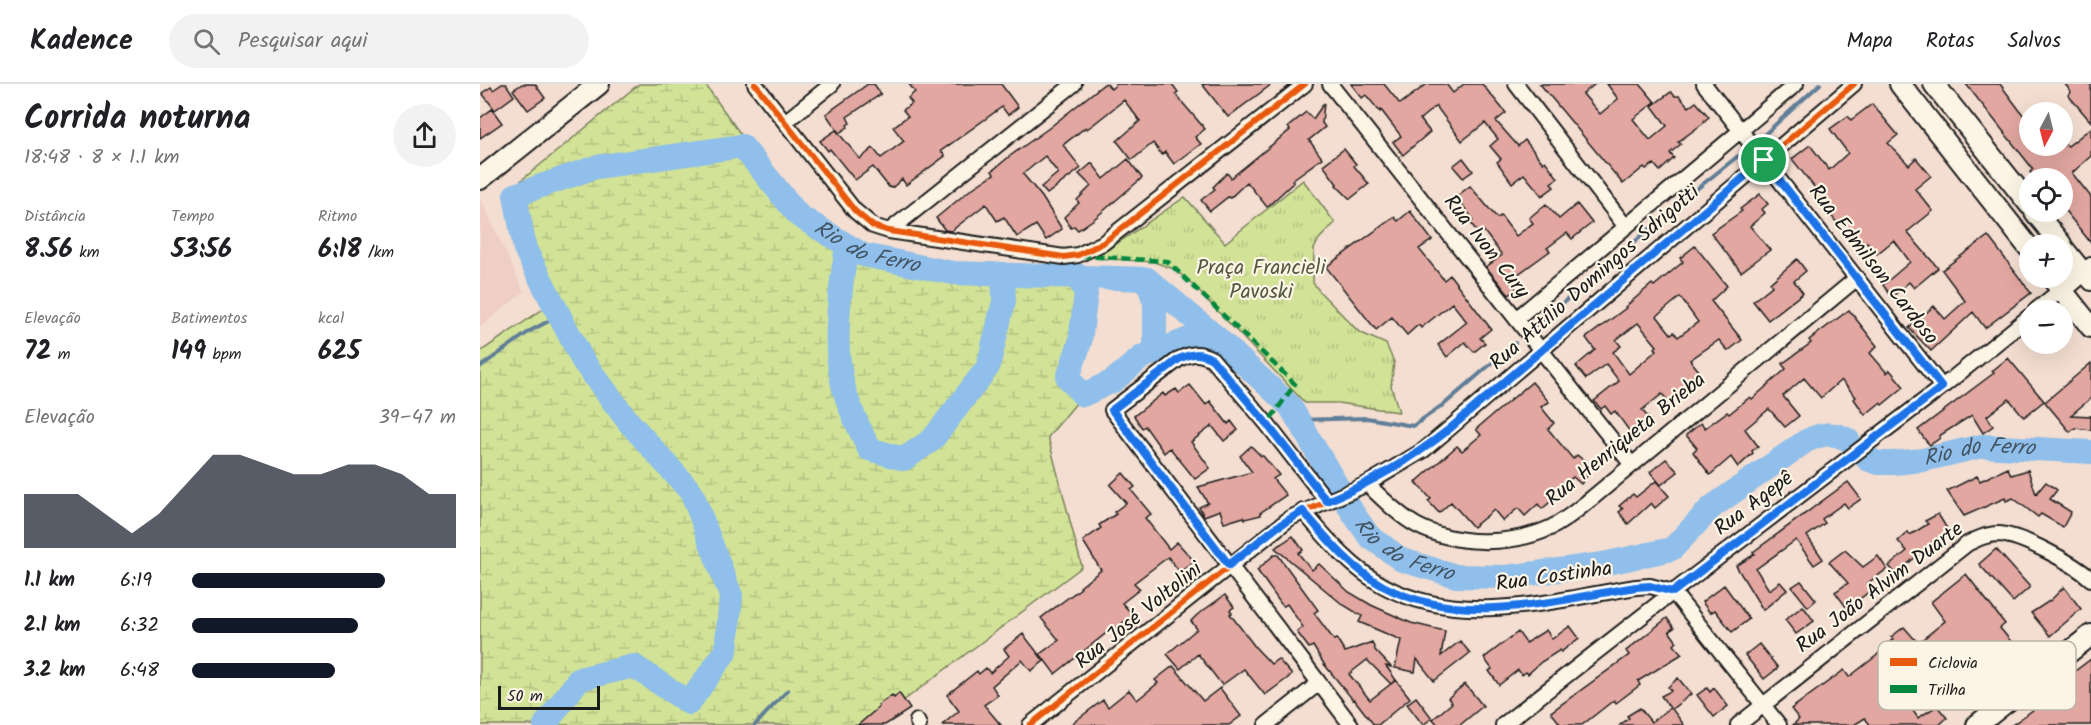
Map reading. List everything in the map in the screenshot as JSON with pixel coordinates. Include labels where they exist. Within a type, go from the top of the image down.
[{"type":"street","points":[[480,179],[599,84]]},
{"type":"street","points":[[755,84],[855,212],[873,226],[889,231],[1052,256],[1078,255],[1103,243],[1305,84]]},
{"type":"street","points":[[784,122],[832,84]]},
{"type":"street","points":[[889,231],[1074,84]]},
{"type":"street","name":"Rua Ivon Cury","points":[[1330,84],[1632,465]]},
{"type":"street","points":[[1515,84],[1626,226]]},
{"type":"street","name":"Rua Edmilson Cardoso","points":[[1704,84],[1942,387]]},
{"type":"street","name":"Rua Attílio Domingos Sdrigotti","points":[[1516,319],[1796,84]]},
{"type":"street","name":"Rua Attílio Domingos Sdrigotti","points":[[1329,500],[1367,484],[1424,450],[1854,84]]},
{"type":"street","points":[[1900,84],[2019,235]]},
{"type":"street","points":[[1934,84],[2019,191]]},
{"type":"street","points":[[2043,222],[2052,234]]},
{"type":"street","points":[[2073,257],[2088,273],[2073,278]]},
{"type":"street","name":"Rua Henriqueta Brieba","points":[[1367,484],[1415,524],[1436,533],[1460,539],[1483,541],[1533,535],[1570,516],[1857,278]]},
{"type":"street","points":[[2044,300],[2053,288]]},
{"type":"street","points":[[2059,288],[2091,327]]},
{"type":"street","name":"Rua Agepê","points":[[1503,725],[1942,387],[2019,324]]},
{"type":"street","points":[[1329,500],[1212,359],[1202,353],[1191,354],[1179,359],[1112,410],[1351,725]]},
{"type":"street","name":"Rua José Voltolini","points":[[1030,725],[1277,527],[1303,511],[1329,500]]},
{"type":"street","name":"Rua Costinha","points":[[1303,511],[1339,552],[1383,586],[1404,596],[1468,607],[1496,608],[1636,587],[1650,586],[1673,592]]},
{"type":"street","name":"Rua João Alvim Duarte","points":[[1738,725],[1967,544],[1981,537],[1997,534],[2008,535],[2051,553],[2091,579]]},
{"type":"street","points":[[1673,592],[1779,725]]},
{"type":"street","points":[[2076,647],[2091,635]]},
{"type":"street","points":[[1266,725],[1319,683]]},
{"type":"street","points":[[1977,725],[1996,710]]},
{"type":"shaded area","points":[[480,197],[524,292],[480,327]]},
{"type":"green space","points":[[639,84],[705,84],[795,211],[863,255],[953,273],[1059,275],[1086,293],[1080,342],[1068,378],[1083,395],[1048,437],[1082,567],[871,725],[480,725],[480,352],[546,307],[519,254],[507,192]]},
{"type":"green space","name":"Praça Francieli Pavoski","points":[[1303,180],[1335,223],[1319,239],[1314,249],[1313,283],[1359,332],[1386,344],[1394,362],[1391,386],[1399,412],[1338,403],[1305,403],[1190,282],[1174,269],[1154,262],[1096,258],[1185,197],[1225,243]]},
{"type":"building","points":[[506,84],[514,96],[495,110],[482,93]]},
{"type":"building","points":[[522,84],[535,84],[545,98],[528,110],[513,90]]},
{"type":"building","points":[[868,84],[874,84],[881,94],[847,117],[850,123],[848,127],[839,133],[826,114]]},
{"type":"building","points":[[909,84],[1001,84],[1018,107],[1008,115],[1002,107],[941,151],[945,156],[906,185],[902,179],[892,188],[889,187],[873,167],[855,180],[830,149],[828,151],[820,141],[836,130],[860,159],[873,148],[881,158],[904,141],[893,127],[908,116],[903,110],[912,103],[908,98],[915,92]]},
{"type":"building","points":[[1104,84],[1111,89],[1117,84],[1172,84],[1178,92],[1175,94],[1205,129],[1195,137],[1201,144],[1174,164],[1165,152],[1162,155],[1153,143],[1132,160],[1117,141],[1140,121],[1124,100],[1063,145],[1081,168],[1047,194],[1041,187],[1058,173],[1045,156],[1023,174],[1042,197],[1062,229],[1046,240],[1036,225],[1017,237],[1004,217],[997,221],[986,204],[951,231],[945,230],[936,218],[994,174],[992,171],[1010,156]]},
{"type":"building","points":[[1202,84],[1272,84],[1228,117]]},
{"type":"building","points":[[1351,84],[1384,84],[1400,104],[1427,84],[1446,84],[1453,93],[1464,84],[1482,84],[1506,113],[1496,121],[1518,146],[1525,140],[1543,163],[1545,161],[1558,178],[1551,183],[1554,187],[1542,196],[1524,174],[1512,183],[1497,162],[1501,159],[1490,146],[1498,139],[1485,123],[1462,141],[1436,106],[1420,119],[1430,132],[1403,155],[1393,142],[1401,136],[1381,110],[1380,112],[1366,95],[1362,98]]},
{"type":"building","points":[[1540,84],[1595,84],[1583,94],[1600,114],[1618,99],[1607,84],[1640,84],[1655,102],[1633,119],[1650,140],[1667,126],[1652,106],[1671,92],[1679,96],[1689,107],[1696,102],[1709,117],[1678,142],[1681,144],[1670,153],[1674,158],[1660,171],[1654,164],[1646,169],[1644,167],[1623,184]]},
{"type":"building","points":[[1966,84],[2000,84],[2019,109],[2019,151]]},
{"type":"building","points":[[2065,84],[2091,84],[2091,122],[2068,95],[2071,92]]},
{"type":"building","points":[[1324,103],[1322,123],[1325,127],[1309,140],[1322,158],[1292,180],[1294,182],[1267,207],[1247,182],[1230,198],[1228,197],[1210,211],[1201,200],[1215,189],[1213,187],[1227,173],[1231,178],[1290,130],[1288,127],[1306,112],[1313,119]]},
{"type":"building","points":[[1872,104],[1898,135],[1888,143],[1909,165],[1916,158],[1931,176],[1915,189],[1933,211],[1907,232],[1938,268],[1914,288],[1909,282],[1892,297],[1883,285],[1910,262],[1894,240],[1877,254],[1867,242],[1864,244],[1856,235],[1851,240],[1811,191],[1815,188],[1792,159],[1810,145],[1829,170],[1848,153],[1830,129],[1848,116],[1851,120]]},
{"type":"building","points":[[492,109],[502,123],[480,138],[480,118]]},
{"type":"building","points":[[2091,128],[2091,156],[2073,172],[2073,168],[2032,168],[2023,156],[2073,156],[2073,142]]},
{"type":"building","points":[[1344,149],[1369,184],[1350,199],[1336,185],[1323,165]]},
{"type":"building","points":[[1463,158],[1473,171],[1463,178],[1453,166]]},
{"type":"building","points":[[1128,159],[1142,178],[1094,219],[1078,230],[1074,226],[1071,228],[1064,217],[1079,203],[1077,200],[1091,186],[1079,174],[1092,163],[1104,179]]},
{"type":"building","points":[[2073,174],[2091,197],[2091,243],[2073,221]]},
{"type":"building","points":[[1470,186],[1497,218],[1501,216],[1516,236],[1533,223],[1529,218],[1546,204],[1559,219],[1577,204],[1592,223],[1572,239],[1567,233],[1547,248],[1550,251],[1510,280],[1517,289],[1509,295],[1486,267],[1502,255],[1483,230],[1478,233],[1470,222],[1473,219],[1456,197]]},
{"type":"building","points":[[1760,194],[1768,204],[1762,209],[1765,213],[1750,226],[1770,250],[1741,272],[1711,233],[1742,211],[1740,209]]},
{"type":"building","points":[[1410,211],[1432,240],[1419,249],[1444,280],[1450,275],[1491,329],[1480,338],[1485,343],[1474,352],[1465,342],[1447,357],[1438,345],[1467,322],[1452,303],[1421,328],[1417,326],[1407,335],[1392,317],[1376,330],[1326,267],[1394,217],[1398,221]]},
{"type":"building","points":[[1988,236],[2019,277],[2019,288],[2027,288],[2031,293],[1985,328],[1973,312],[1931,351],[1909,328],[1934,306],[1945,319],[1965,301],[1942,270]]},
{"type":"building","points":[[1695,246],[1727,286],[1711,301],[1742,340],[1728,351],[1719,340],[1690,360],[1699,371],[1684,384],[1690,392],[1680,401],[1677,399],[1671,404],[1662,394],[1642,410],[1651,421],[1633,436],[1615,411],[1611,414],[1605,406],[1601,409],[1594,401],[1619,381],[1606,364],[1586,379],[1576,366],[1595,350],[1586,338],[1626,308],[1652,284],[1654,286],[1683,262],[1680,258]],"holes":[[[1680,297],[1698,322],[1678,337],[1674,332],[1671,334],[1657,316]],[[1638,323],[1657,346],[1655,348],[1657,350],[1629,374],[1613,352],[1621,346],[1616,340]]]},
{"type":"building","points":[[1797,259],[1806,271],[1794,281],[1803,293],[1768,320],[1753,301],[1772,286],[1770,283]]},
{"type":"building","points":[[1849,310],[1877,346],[1870,353],[1887,373],[1890,370],[1904,387],[1865,415],[1854,399],[1856,397],[1841,380],[1821,398],[1804,378],[1783,396],[1799,416],[1785,427],[1769,409],[1745,429],[1758,446],[1752,451],[1753,453],[1738,467],[1731,457],[1710,475],[1693,452],[1697,448],[1686,435],[1701,423],[1705,428],[1727,412],[1729,414],[1750,397],[1752,399],[1786,369],[1782,364],[1811,343],[1809,340]]},
{"type":"building","points":[[2008,358],[2044,401],[2024,417],[2009,399],[1987,416],[1993,426],[1983,433],[1972,415],[1939,436],[1940,438],[1930,445],[1918,430],[1994,373],[1992,371]]},
{"type":"building","points":[[2091,363],[2091,398],[2071,415],[2091,416],[2091,430],[2075,428],[2070,432],[2045,402]]},
{"type":"building","points":[[1532,382],[1549,402],[1541,407],[1554,423],[1548,429],[1573,459],[1577,455],[1593,468],[1581,484],[1573,477],[1553,494],[1556,497],[1542,509],[1538,504],[1525,516],[1518,508],[1503,521],[1494,510],[1473,527],[1451,502],[1439,513],[1428,501],[1431,499],[1416,482],[1457,446],[1462,451],[1481,435],[1476,429]]},
{"type":"building","points":[[1190,385],[1206,405],[1210,401],[1228,424],[1231,421],[1238,430],[1224,441],[1212,426],[1191,442],[1210,468],[1195,479],[1170,448],[1164,453],[1145,426],[1142,428],[1134,416],[1163,393],[1165,396],[1176,389],[1179,393]]},
{"type":"building","points":[[1251,446],[1279,475],[1273,479],[1286,495],[1260,513],[1261,515],[1224,523],[1220,510],[1204,516],[1199,507],[1208,503],[1198,487],[1252,472],[1240,456]]},
{"type":"building","points":[[1666,459],[1678,472],[1661,485],[1650,472]]},
{"type":"building","points":[[2008,468],[2011,475],[2028,470],[2036,494],[2046,482],[2057,490],[2050,499],[2071,512],[2063,527],[2041,514],[2038,517],[2013,498],[2006,501],[2005,498],[1964,516],[1947,491],[1977,476],[1980,481]]},
{"type":"building","points":[[1123,473],[1135,487],[1131,490],[1151,514],[1145,518],[1169,549],[1177,542],[1194,561],[1180,572],[1168,557],[1134,583],[1140,589],[1122,603],[1133,615],[1115,629],[1114,627],[1055,674],[1040,654],[1059,640],[1041,618],[1101,570],[1083,541],[1101,528],[1099,525],[1116,514],[1114,512],[1126,503],[1110,485]]},
{"type":"building","points":[[1656,481],[1669,496],[1655,508],[1651,503],[1628,524],[1619,512],[1623,509],[1619,506],[1633,494],[1636,497]]},
{"type":"building","points":[[1848,482],[1861,499],[1848,508],[1844,503],[1822,519],[1825,523],[1807,536],[1823,559],[1814,565],[1796,540],[1756,569],[1769,590],[1780,582],[1787,590],[1763,610],[1736,566],[1755,554],[1753,552]]},
{"type":"building","points":[[1938,514],[1949,532],[1933,542],[1896,574],[1889,566],[1907,551],[1898,541],[1908,532],[1910,535],[1928,524],[1925,521]]},
{"type":"building","points":[[1293,536],[1303,550],[1298,553],[1312,570],[1319,564],[1349,592],[1371,605],[1411,623],[1445,631],[1441,656],[1460,641],[1470,653],[1434,681],[1417,659],[1415,672],[1395,668],[1401,640],[1359,622],[1362,616],[1342,604],[1275,548]]},
{"type":"building","points":[[1996,549],[2030,587],[2013,602],[1979,564]]},
{"type":"building","points":[[1845,550],[1863,567],[1878,556],[1887,569],[1868,583],[1873,589],[1847,608],[1835,592],[1848,583],[1829,562]]},
{"type":"building","points":[[1274,555],[1278,555],[1318,610],[1314,613],[1334,640],[1337,639],[1345,652],[1372,642],[1375,650],[1391,667],[1386,666],[1410,698],[1378,725],[1374,725],[1353,700],[1324,664],[1313,646],[1309,648],[1297,632],[1303,627],[1287,604],[1284,606],[1281,604],[1257,570]],"holes":[[[1367,660],[1391,684],[1370,700],[1349,674]]]},
{"type":"building","points":[[1966,574],[2005,624],[2000,628],[2011,641],[1920,641],[1945,621],[1931,602]]},
{"type":"building","points":[[1801,581],[1816,600],[1808,607],[1792,587]]},
{"type":"building","points":[[1724,585],[1749,619],[1732,632],[1715,610],[1710,613],[1702,602]]},
{"type":"building","points":[[2064,587],[2081,609],[2050,636],[2031,613],[2051,600]]},
{"type":"building","points":[[1225,595],[1234,607],[1230,610],[1232,613],[1230,614],[1256,648],[1271,664],[1278,659],[1292,675],[1265,695],[1244,669],[1222,685],[1198,654],[1180,669],[1167,654],[1197,629],[1191,621]]},
{"type":"building","points":[[1803,606],[1814,621],[1796,634],[1785,620]]},
{"type":"building","points":[[1667,618],[1674,628],[1669,631],[1677,642],[1674,645],[1682,654],[1638,681],[1640,685],[1616,703],[1614,700],[1582,725],[1561,725],[1551,712],[1629,655],[1626,651]]},
{"type":"building","points":[[1570,626],[1579,638],[1561,652],[1560,650],[1541,662],[1528,674],[1526,672],[1522,675],[1518,670],[1499,685],[1489,671],[1492,669],[1484,658],[1518,632],[1526,643],[1546,630],[1552,639]]},
{"type":"building","points":[[1904,627],[1916,641],[1891,641],[1893,639],[1891,637]]},
{"type":"building","points":[[1023,634],[1044,661],[1031,671],[1022,660],[992,686],[998,695],[984,705],[1001,725],[942,725],[959,711],[947,695],[977,671],[979,674],[986,668],[990,673],[1009,656],[1004,649]]},
{"type":"building","points":[[1759,644],[1778,668],[1764,679],[1745,655]]},
{"type":"building","points":[[1878,654],[1878,710],[1912,710],[1918,718],[1931,710],[1940,710],[1947,718],[1939,725],[1870,725],[1865,718],[1854,725],[1793,725],[1799,719],[1791,709],[1844,670],[1849,677]]},
{"type":"building","points":[[2091,659],[2091,725],[2012,725],[2033,710],[2076,710],[2076,670]]},
{"type":"building","points":[[1173,666],[1203,701],[1220,688],[1241,716],[1229,725],[1070,725],[1103,700],[1108,707],[1129,690],[1137,700],[1158,683],[1155,680]]},
{"type":"building","points":[[1678,678],[1691,694],[1672,709],[1684,725],[1620,725],[1629,718],[1627,716],[1640,708],[1651,722],[1670,708],[1661,696],[1671,691],[1668,687]]},
{"type":"building","points":[[1465,684],[1483,706],[1460,725],[1438,725],[1433,719],[1452,703],[1448,698]]},
{"type":"building","points":[[1707,688],[1710,692],[1714,688],[1728,706],[1714,717],[1697,695]]},
{"type":"building","points":[[899,693],[910,709],[885,725],[858,725],[879,707],[878,705],[892,695],[894,698]]},
{"type":"building","points":[[1416,697],[1432,718],[1423,725],[1407,704]]},
{"type":"waterway","points":[[1764,135],[1820,84]]},
{"type":"waterway","name":"Rio do Ferro","points":[[545,725],[579,679],[634,666],[689,703],[726,651],[731,596],[692,493],[628,421],[583,361],[525,249],[515,195],[596,167],[742,146],[799,216],[863,255],[953,273],[1147,279],[1217,338],[1290,406],[1369,536],[1402,560],[1456,576],[1506,577],[1603,564],[1672,549],[1712,507],[1806,441],[1827,434],[1848,440]]},
{"type":"waterway","points":[[1537,325],[1738,156]]},
{"type":"waterway","points":[[847,246],[838,328],[839,360],[843,385],[852,413],[869,449],[904,459],[932,440],[988,367],[1004,301],[1003,274]]},
{"type":"waterway","points":[[1077,275],[1086,293],[1080,342],[1068,378],[1083,395],[1113,381],[1142,357],[1189,339],[1217,338]]},
{"type":"waterway","points":[[1147,279],[1155,303],[1155,352]]},
{"type":"waterway","points":[[480,367],[530,331],[560,315]]},
{"type":"waterway","points":[[1298,420],[1367,418],[1413,426],[1447,402],[1515,343]]},
{"type":"waterway","name":"Rio do Ferro","points":[[1867,459],[1879,463],[1923,460],[1982,446],[2091,452]]},
{"type":"waterway","points":[[755,725],[788,690]]},
{"type":"marked path","points":[[1081,256],[1167,261],[1295,384],[1267,424]]},
{"type":"cycle path","points":[[755,84],[855,211],[873,226],[889,231],[1064,257],[1078,255],[1103,243],[1305,84]]},
{"type":"cycle path","points":[[1030,725],[1290,518],[1367,484],[1424,450],[1854,84]]},
{"type":"route","points":[[1764,160],[1942,387],[1673,592],[1650,586],[1508,607],[1444,605],[1404,596],[1383,586],[1346,559],[1303,511],[1277,527],[1229,565],[1112,410],[1179,359],[1191,354],[1202,353],[1212,359],[1267,424],[1327,501],[1367,484],[1424,450],[1764,160]]}]
